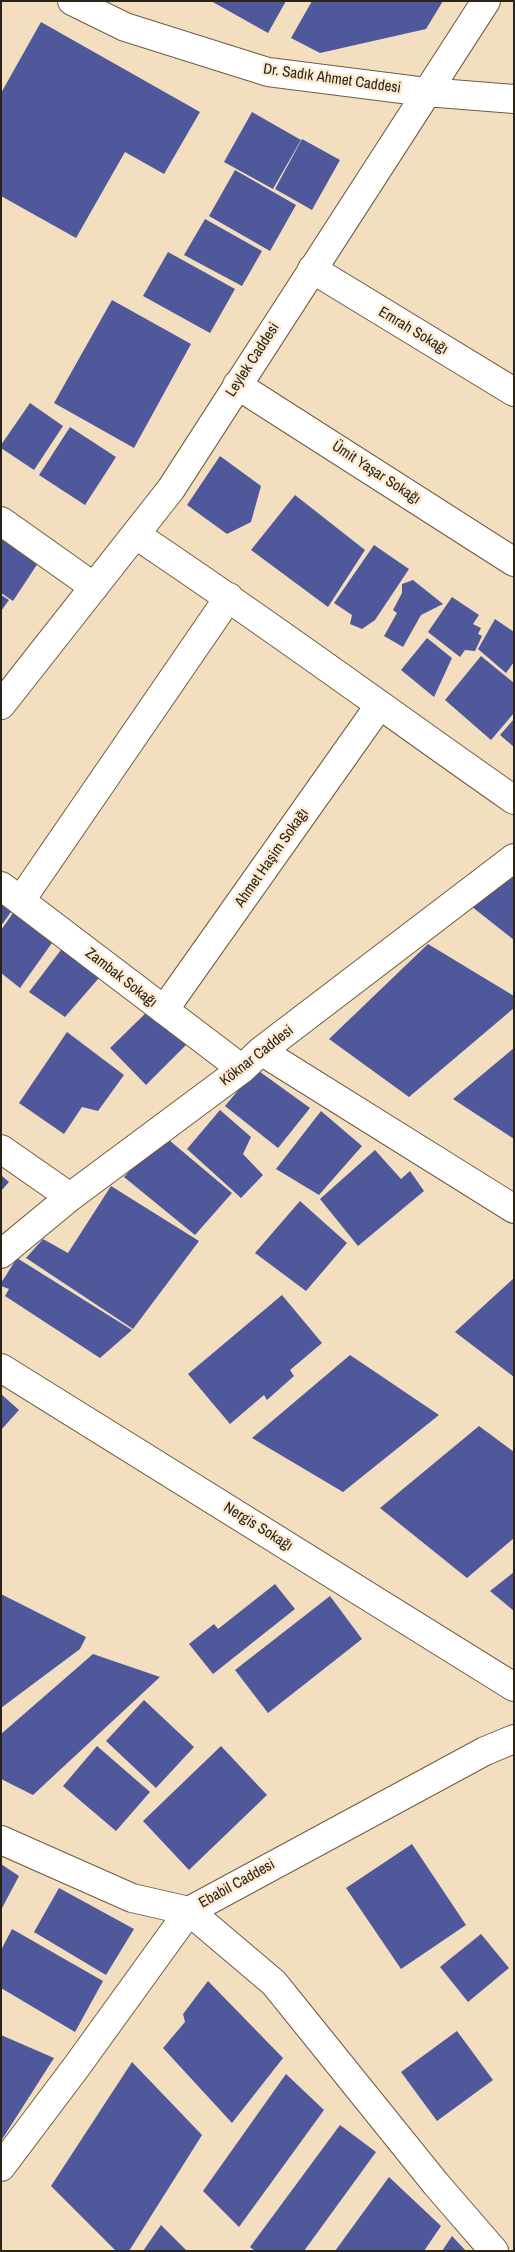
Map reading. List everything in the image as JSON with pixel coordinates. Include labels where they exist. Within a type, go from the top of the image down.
[{"type":"street","name":"Dr. Sadık Ahmet Caddesi","points":[[72,1],[125,27],[268,72],[426,92],[514,99]]},
{"type":"street","name":"Leylek Caddesi","points":[[1,705],[94,586],[136,536],[171,489],[486,1]]},
{"type":"street","name":"Emrah Sokağı","points":[[312,269],[514,392]]},
{"type":"street","name":"Ümit Yaşar Sokağı","points":[[237,385],[514,562]]},
{"type":"street","points":[[1,521],[94,586]]},
{"type":"street","points":[[136,536],[229,597],[514,800]]},
{"type":"street","points":[[11,893],[229,597]]},
{"type":"street","name":"Ahmet Haşim Sokağı","points":[[164,1010],[380,706]]},
{"type":"street","name":"Köknar Caddesi","points":[[1,1254],[70,1197],[252,1060],[514,858]]},
{"type":"street","name":"Zambak Sokağı","points":[[11,893],[164,1010],[514,1209]]},
{"type":"street","points":[[1,1149],[70,1197]]},
{"type":"street","name":"Nergis Sokağı","points":[[1,1368],[514,1687]]},
{"type":"street","name":"Ebabil Caddesi","points":[[1,2167],[78,2066],[189,1911],[459,1765],[514,1739]]},
{"type":"street","points":[[1,1840],[132,1898],[189,1911],[274,1983],[436,2184],[494,2251]]},
{"type":"building","points":[[211,1],[286,1],[268,33]]},
{"type":"building","points":[[312,1],[443,1],[426,29],[320,53],[291,38]]},
{"type":"building","points":[[41,22],[200,112],[164,174],[125,152],[76,238],[1,196],[1,93]]},
{"type":"building","points":[[252,112],[301,140],[273,189],[224,162]]},
{"type":"building","points":[[302,139],[340,160],[312,210],[275,189]]},
{"type":"building","points":[[235,170],[296,205],[270,251],[209,216]]},
{"type":"building","points":[[205,219],[262,251],[242,286],[184,255]]},
{"type":"building","points":[[168,252],[235,289],[210,333],[143,296]]},
{"type":"building","points":[[112,300],[191,344],[134,448],[54,403]]},
{"type":"building","points":[[30,403],[63,426],[34,470],[1,448],[1,445]]},
{"type":"building","points":[[70,427],[116,457],[85,505],[39,475]]},
{"type":"building","points":[[220,456],[261,486],[251,522],[227,534],[187,505]]},
{"type":"building","points":[[295,495],[365,550],[328,607],[251,550]]},
{"type":"building","points":[[1,539],[38,563],[13,601],[1,593]]},
{"type":"building","points":[[374,545],[409,569],[375,620],[362,629],[350,624],[352,615],[334,603]]},
{"type":"building","points":[[413,580],[443,604],[421,615],[403,647],[384,636],[397,613],[393,610],[402,593],[402,584]]},
{"type":"building","points":[[1,595],[9,600],[1,611]]},
{"type":"building","points":[[452,597],[479,615],[473,624],[481,628],[478,634],[482,636],[475,651],[465,650],[460,657],[428,632]]},
{"type":"building","points":[[495,619],[514,632],[514,662],[506,673],[478,649]]},
{"type":"building","points":[[427,638],[452,658],[434,697],[401,670]]},
{"type":"building","points":[[481,656],[514,683],[514,713],[491,740],[445,700]]},
{"type":"building","points":[[514,719],[514,747],[500,735]]},
{"type":"building","points":[[510,874],[514,877],[514,940],[471,906]]},
{"type":"building","points":[[1,890],[18,902],[1,926]]},
{"type":"building","points":[[20,903],[59,933],[20,988],[1,973],[1,930]]},
{"type":"building","points":[[67,942],[105,971],[65,1017],[29,992]]},
{"type":"building","points":[[428,944],[514,996],[514,1008],[409,1097],[329,1039]]},
{"type":"building","points":[[151,1008],[189,1042],[146,1085],[110,1048]]},
{"type":"building","points":[[67,1032],[124,1075],[98,1111],[82,1107],[64,1134],[19,1103]]},
{"type":"building","points":[[514,1048],[514,1139],[453,1099]]},
{"type":"building","points":[[256,1069],[310,1108],[278,1148],[225,1106]]},
{"type":"building","points":[[220,1110],[251,1137],[243,1154],[263,1175],[241,1198],[187,1149]]},
{"type":"building","points":[[321,1111],[362,1146],[319,1195],[276,1169]]},
{"type":"building","points":[[163,1135],[232,1193],[195,1235],[124,1177]]},
{"type":"building","points":[[375,1150],[401,1179],[410,1171],[424,1191],[358,1246],[320,1199]]},
{"type":"building","points":[[1,1175],[9,1182],[1,1191]]},
{"type":"building","points":[[111,1186],[199,1241],[133,1329],[26,1258],[43,1239],[68,1253]]},
{"type":"building","points":[[300,1201],[347,1243],[306,1291],[255,1253]]},
{"type":"building","points":[[17,1258],[132,1330],[100,1358],[5,1296],[9,1289],[1,1286],[1,1283]]},
{"type":"building","points":[[514,1278],[514,1377],[455,1332]]},
{"type":"building","points":[[282,1295],[322,1343],[290,1370],[294,1376],[267,1400],[264,1395],[230,1424],[188,1374]]},
{"type":"building","points":[[350,1355],[439,1415],[343,1492],[252,1438]]},
{"type":"building","points":[[1,1394],[19,1410],[1,1430]]},
{"type":"building","points":[[479,1426],[514,1452],[514,1538],[467,1578],[380,1508]]},
{"type":"building","points":[[514,1572],[514,1611],[490,1591]]},
{"type":"building","points":[[275,1584],[295,1609],[213,1674],[189,1644],[214,1624],[218,1629]]},
{"type":"building","points":[[1,1594],[86,1637],[80,1649],[1,1708]]},
{"type":"building","points":[[330,1596],[362,1639],[268,1713],[235,1670]]},
{"type":"building","points":[[93,1654],[160,1677],[33,1795],[1,1779],[1,1734]]},
{"type":"building","points":[[144,1700],[194,1747],[156,1788],[106,1741]]},
{"type":"building","points":[[97,1746],[150,1792],[116,1831],[63,1786]]},
{"type":"building","points":[[221,1746],[267,1795],[189,1870],[143,1821]]},
{"type":"building","points":[[412,1844],[466,1925],[401,1969],[346,1888]]},
{"type":"building","points":[[1,1864],[19,1876],[1,1910]]},
{"type":"building","points":[[59,1888],[134,1929],[106,1975],[34,1932]]},
{"type":"building","points":[[12,1929],[103,1981],[75,2032],[1,1988],[1,1950]]},
{"type":"building","points":[[481,1934],[509,1968],[468,2002],[440,1967]]},
{"type":"building","points":[[208,1981],[283,2058],[232,2123],[163,2048],[185,2022],[183,2014]]},
{"type":"building","points":[[457,2031],[493,2080],[437,2121],[401,2072]]},
{"type":"building","points":[[1,2035],[54,2058],[1,2141]]},
{"type":"building","points":[[132,2062],[202,2135],[129,2251],[116,2251],[51,2186]]},
{"type":"building","points":[[286,2074],[324,2110],[239,2227],[203,2191]]},
{"type":"building","points":[[340,2125],[376,2152],[304,2251],[255,2251],[250,2247]]},
{"type":"building","points":[[389,2177],[441,2226],[424,2251],[335,2251]]},
{"type":"building","points":[[161,2225],[187,2251],[143,2251]]},
{"type":"building","points":[[452,2236],[466,2251],[442,2251]]}]
